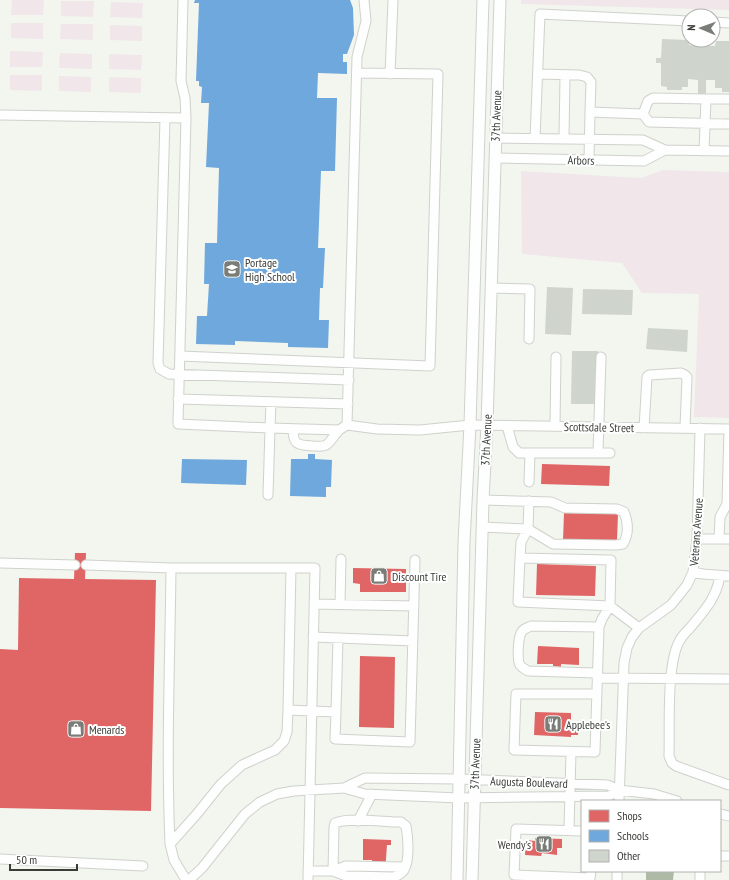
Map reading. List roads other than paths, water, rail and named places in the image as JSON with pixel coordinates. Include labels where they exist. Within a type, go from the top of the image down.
[{"type":"main road","name":"37th Avenue","points":[[457,880],[464,542],[470,425],[483,0]]},
{"type":"main road","name":"37th Avenue","points":[[472,880],[482,527],[487,426],[500,0]]},
{"type":"street","points":[[183,0],[180,81],[185,98],[186,118],[178,424],[339,430]]},
{"type":"street","points":[[293,429],[293,437],[295,442],[300,445],[324,446],[328,444],[339,430],[347,425],[357,73],[358,54],[366,21],[364,0]]},
{"type":"street","points":[[390,74],[393,0]]},
{"type":"street","points":[[536,138],[540,14],[681,21]]},
{"type":"street","points":[[180,356],[349,364],[430,366],[438,74],[357,73]]},
{"type":"street","points":[[538,74],[587,77],[591,82],[589,160]]},
{"type":"street","points":[[564,138],[565,75]]},
{"type":"street","points":[[643,114],[648,101],[653,98],[729,100]]},
{"type":"street","points":[[704,151],[706,99]]},
{"type":"street","points":[[590,112],[643,114]]},
{"type":"street","points":[[643,114],[649,122],[729,124]]},
{"type":"street","points":[[0,115],[186,118]]},
{"type":"street","points":[[165,118],[158,363],[160,369],[164,373],[179,374],[348,380]]},
{"type":"street","name":"Arbors","points":[[495,138],[643,140],[665,150],[729,151]]},
{"type":"street","name":"Arbors","points":[[495,158],[644,161],[665,150]]},
{"type":"street","points":[[491,288],[530,289],[529,339]]},
{"type":"street","points":[[598,453],[601,356]]},
{"type":"street","points":[[555,426],[556,357]]},
{"type":"street","points":[[644,428],[647,377],[649,374],[685,375],[685,428]]},
{"type":"street","points":[[178,399],[348,404]]},
{"type":"street","points":[[268,495],[271,402]]},
{"type":"street","name":"Scottsdale Street","points":[[347,425],[377,429],[420,430],[470,425],[729,429]]},
{"type":"street","points":[[506,426],[513,447],[519,453],[610,453]]},
{"type":"street","name":"Veterans Avenue","points":[[619,800],[622,678],[627,648],[632,637],[639,628],[671,605],[687,585],[693,572],[696,558],[697,539],[700,428]]},
{"type":"street","points":[[719,539],[720,517],[727,504],[729,429]]},
{"type":"street","points":[[529,482],[530,453]]},
{"type":"street","points":[[482,527],[528,528],[553,544],[616,545],[623,544],[626,538],[626,518],[624,512],[617,509],[565,508],[551,502],[483,500]]},
{"type":"street","points":[[529,501],[528,528],[521,542],[518,602],[610,606],[639,628]]},
{"type":"street","points":[[697,539],[729,539]]},
{"type":"street","points":[[520,558],[611,560],[610,606],[599,627],[595,674],[597,694],[595,752],[514,750],[516,694],[597,694]]},
{"type":"street","points":[[340,604],[341,559]]},
{"type":"street","points":[[338,638],[335,740],[410,742],[415,560]]},
{"type":"street","points":[[0,563],[75,566]]},
{"type":"street","points":[[86,565],[171,568],[315,568],[308,875],[333,871],[346,876],[394,877],[400,874],[405,867],[408,838],[406,826],[401,822],[358,821],[335,823],[333,871]]},
{"type":"street","points":[[171,568],[168,808],[170,844],[174,860],[188,880]]},
{"type":"street","points":[[170,844],[221,784],[242,765],[274,750],[284,741],[287,732],[288,710],[291,568]]},
{"type":"street","points":[[693,572],[725,576],[712,601],[680,640],[675,651],[671,678],[669,756],[672,763],[676,766],[729,785]]},
{"type":"street","points":[[314,604],[414,606]]},
{"type":"street","points":[[599,627],[531,626],[525,628],[521,632],[519,638],[518,660],[520,665],[523,669],[528,671],[595,674],[622,678],[729,679]]},
{"type":"street","points":[[313,637],[413,641]]},
{"type":"street","points":[[288,710],[336,712]]},
{"type":"street","points":[[569,830],[570,752]]},
{"type":"street","name":"Augusta Boulevard","points":[[344,788],[365,778],[459,779],[608,785],[619,790],[654,794],[674,800]]},
{"type":"street","name":"Augusta Boulevard","points":[[188,880],[202,868],[245,814],[260,802],[277,794],[294,790],[344,788],[364,794],[474,798],[609,796],[619,790]]},
{"type":"street","points":[[358,821],[372,794]]},
{"type":"street","points":[[581,831],[516,829],[514,875],[590,876]]},
{"type":"street","points":[[529,829],[541,834],[576,836],[581,838]]},
{"type":"street","points":[[0,859],[143,866]]},
{"type":"place","name":"Portage High School","points":[[232,269]]},
{"type":"place","name":"Discount Tire","points":[[379,576]]},
{"type":"place","name":"Applebee's","points":[[553,724]]},
{"type":"place","name":"Menards","points":[[76,729]]},
{"type":"place","name":"Wendy's","points":[[544,844]]}]
